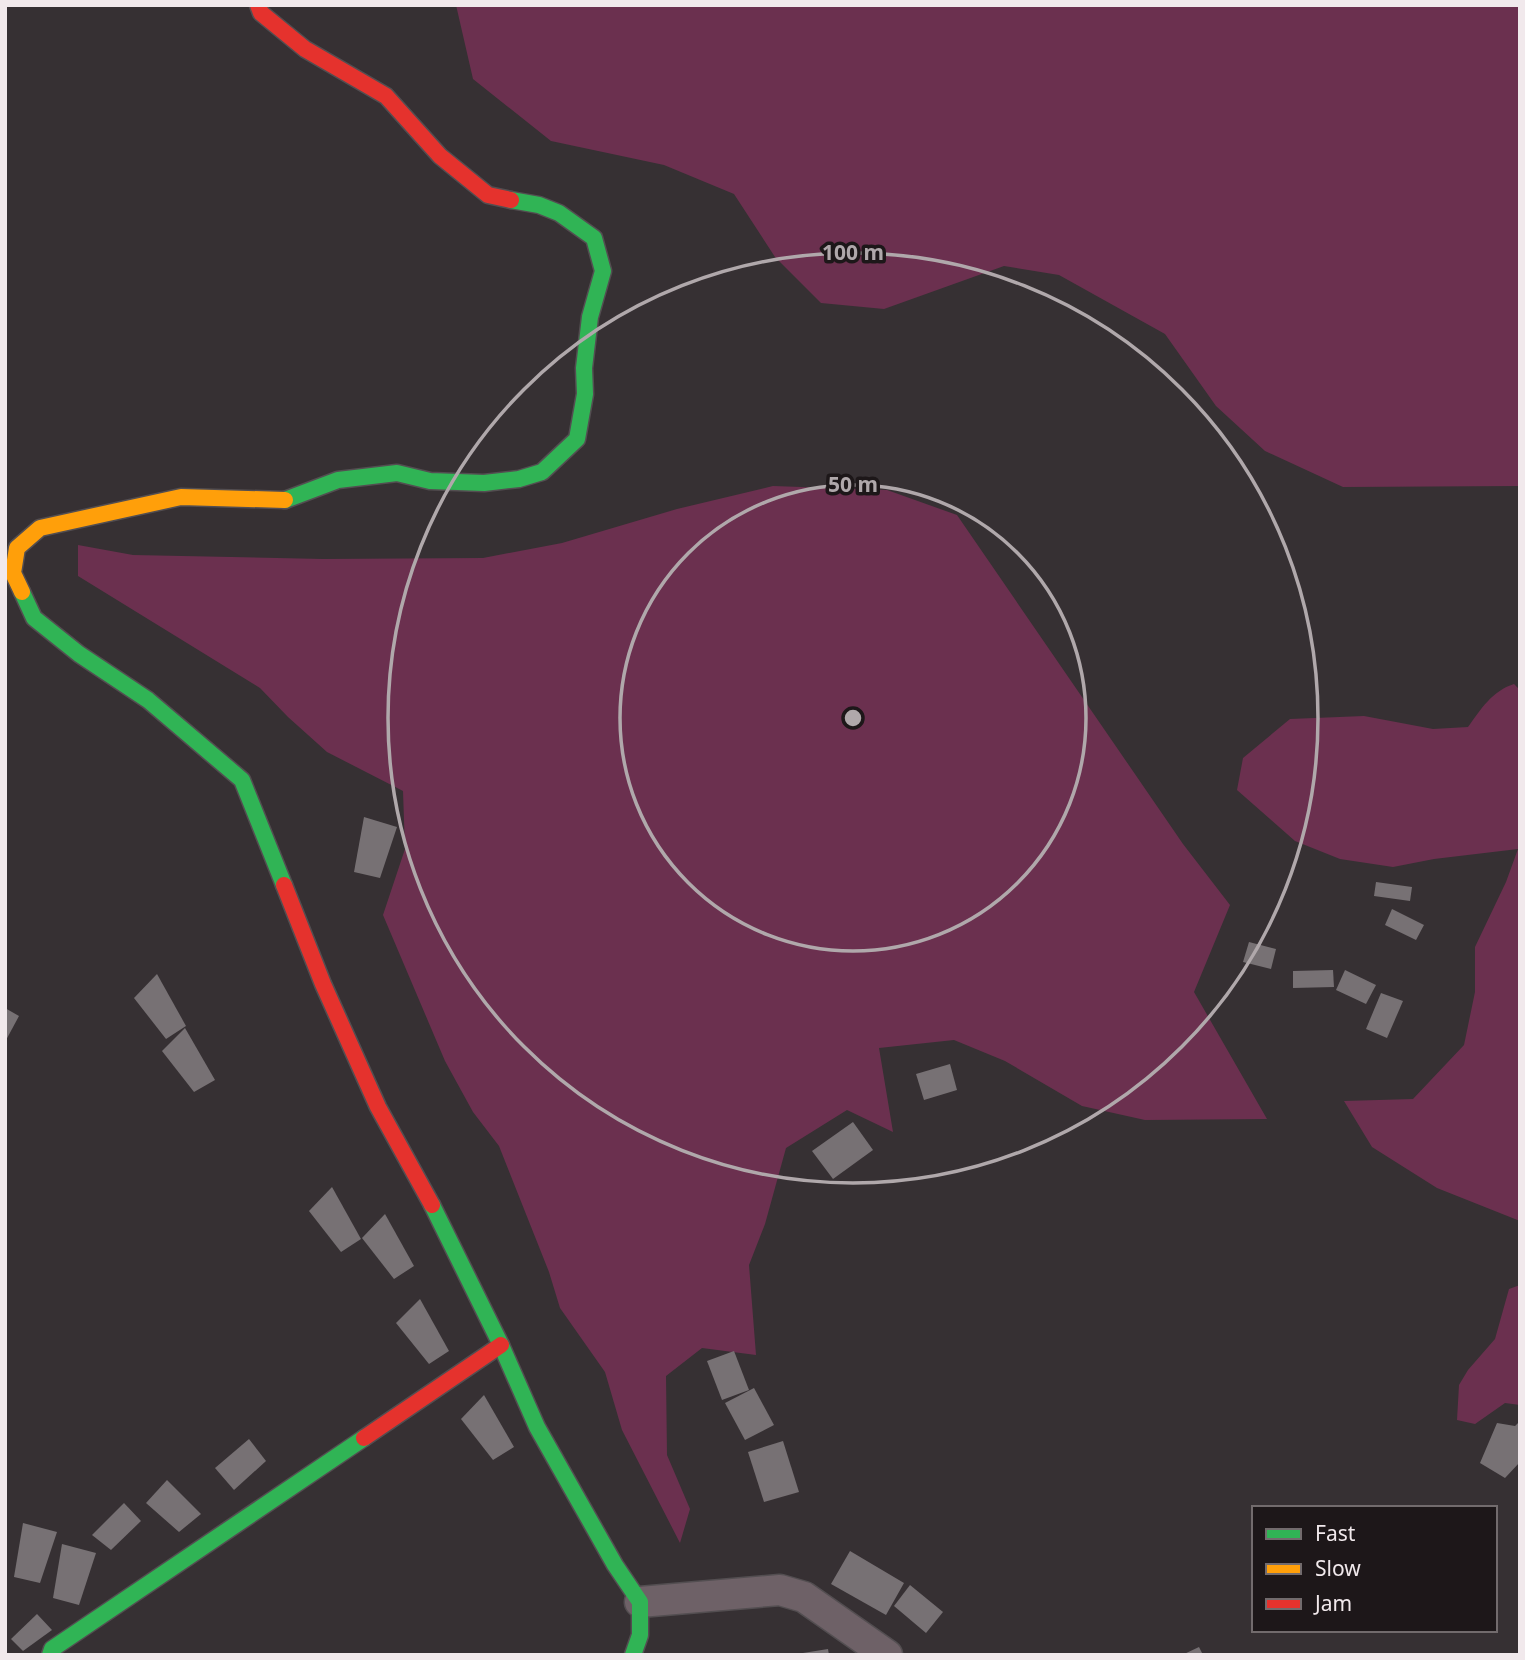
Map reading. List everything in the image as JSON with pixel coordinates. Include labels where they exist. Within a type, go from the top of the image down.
[{"type":"street","points":[[258,5],[261,13],[305,49],[386,96],[440,156],[488,195],[539,205],[559,213],[594,238],[603,271],[590,317],[584,394],[577,439],[542,472],[519,478],[484,483],[430,481],[397,473],[338,480],[284,500],[181,498],[81,518],[40,528],[17,548],[13,573],[34,618],[79,654],[148,700],[242,780],[323,984],[378,1107],[432,1205],[501,1345],[537,1427],[615,1565],[640,1602],[640,1635],[633,1655]]},
{"type":"street","points":[[50,1655],[52,1649],[501,1345]]},
{"type":"street","points":[[640,1602],[780,1590],[804,1597],[887,1655]]},
{"type":"shaded area","points":[[456,5],[1520,5],[1520,486],[1343,487],[1265,451],[1216,406],[1165,334],[1059,275],[1004,266],[884,309],[821,303],[775,257],[734,194],[664,165],[551,141],[473,79]]},
{"type":"shaded area","points":[[773,486],[887,490],[957,515],[1183,844],[1230,905],[1194,992],[1267,1119],[1145,1120],[1082,1106],[1005,1061],[954,1040],[879,1048],[893,1132],[847,1110],[786,1148],[765,1224],[749,1265],[756,1355],[702,1348],[666,1376],[667,1455],[690,1509],[680,1543],[622,1430],[605,1372],[560,1308],[549,1272],[499,1146],[473,1112],[445,1061],[383,915],[405,849],[403,791],[327,752],[260,688],[78,576],[78,545],[133,555],[323,559],[483,558],[562,543],[677,509]]},
{"type":"shaded area","points":[[1514,684],[1520,690],[1520,1221],[1437,1188],[1372,1147],[1344,1101],[1413,1099],[1464,1045],[1475,992],[1475,947],[1506,882],[1518,849],[1393,867],[1340,859],[1295,841],[1237,790],[1243,758],[1290,719],[1364,716],[1433,729],[1468,727],[1493,696]]},
{"type":"shaded area","points":[[1520,1285],[1520,1405],[1505,1403],[1475,1424],[1457,1420],[1459,1385],[1468,1370],[1495,1339],[1509,1289]]},
{"type":"building","points":[[364,817],[397,827],[380,878],[354,872]]},
{"type":"building","points":[[1376,882],[1412,887],[1410,901],[1374,896]]},
{"type":"building","points":[[1392,909],[1424,925],[1416,940],[1385,925]]},
{"type":"building","points":[[1249,942],[1276,949],[1271,969],[1243,962]]},
{"type":"building","points":[[1333,970],[1334,987],[1293,988],[1293,971]]},
{"type":"building","points":[[1345,970],[1376,985],[1366,1004],[1336,990]]},
{"type":"building","points":[[157,974],[186,1026],[166,1039],[134,998]]},
{"type":"building","points":[[1381,993],[1403,1001],[1387,1038],[1366,1029]]},
{"type":"building","points":[[5,1008],[19,1016],[5,1042]]},
{"type":"building","points":[[185,1028],[215,1080],[194,1092],[162,1051]]},
{"type":"building","points":[[950,1064],[957,1090],[924,1100],[916,1074]]},
{"type":"building","points":[[853,1122],[873,1150],[833,1179],[812,1151]]},
{"type":"building","points":[[332,1187],[361,1239],[341,1252],[309,1211]]},
{"type":"building","points":[[385,1214],[414,1266],[394,1279],[362,1238]]},
{"type":"building","points":[[420,1299],[449,1351],[429,1364],[396,1323]]},
{"type":"building","points":[[734,1351],[749,1390],[722,1400],[707,1361]]},
{"type":"building","points":[[754,1388],[774,1425],[745,1440],[725,1403]]},
{"type":"building","points":[[484,1395],[514,1447],[493,1460],[461,1419]]},
{"type":"building","points":[[1520,1421],[1520,1462],[1505,1478],[1480,1463],[1497,1423],[1515,1426]]},
{"type":"building","points":[[249,1439],[266,1461],[234,1490],[215,1468]]},
{"type":"building","points":[[783,1441],[799,1492],[764,1502],[748,1452]]},
{"type":"building","points":[[167,1480],[201,1514],[179,1532],[146,1503]]},
{"type":"building","points":[[124,1503],[141,1521],[111,1550],[92,1535]]},
{"type":"building","points":[[23,1523],[57,1532],[40,1583],[14,1577]]},
{"type":"building","points":[[62,1544],[96,1553],[79,1605],[53,1598]]},
{"type":"building","points":[[850,1551],[904,1583],[886,1615],[831,1584]]},
{"type":"building","points":[[910,1585],[943,1612],[926,1633],[894,1606]]},
{"type":"building","points":[[37,1614],[52,1630],[23,1651],[11,1639]]},
{"type":"building","points":[[1199,1647],[1203,1655],[1182,1655]]},
{"type":"building","points":[[828,1649],[829,1655],[803,1655],[803,1653]]},
{"type":"traffic: fast","points":[[285,500],[338,480],[397,473],[430,481],[484,483],[519,479],[542,472],[577,439],[585,394],[584,368],[590,317],[603,271],[594,238],[559,213],[539,205],[511,200]]},
{"type":"traffic: fast","points":[[22,592],[34,618],[79,654],[148,700],[242,780],[284,885]]},
{"type":"traffic: fast","points":[[432,1205],[501,1345],[537,1427],[615,1565],[640,1602],[640,1635],[633,1655]]},
{"type":"traffic: fast","points":[[50,1655],[52,1649],[364,1438]]},
{"type":"traffic: slow","points":[[22,592],[13,573],[17,548],[40,528],[181,497],[285,500]]},
{"type":"traffic: jam","points":[[258,5],[261,13],[305,49],[386,96],[440,156],[488,195],[511,200]]},
{"type":"traffic: jam","points":[[284,885],[323,984],[378,1107],[432,1205]]},
{"type":"traffic: jam","points":[[364,1438],[501,1345]]}]
